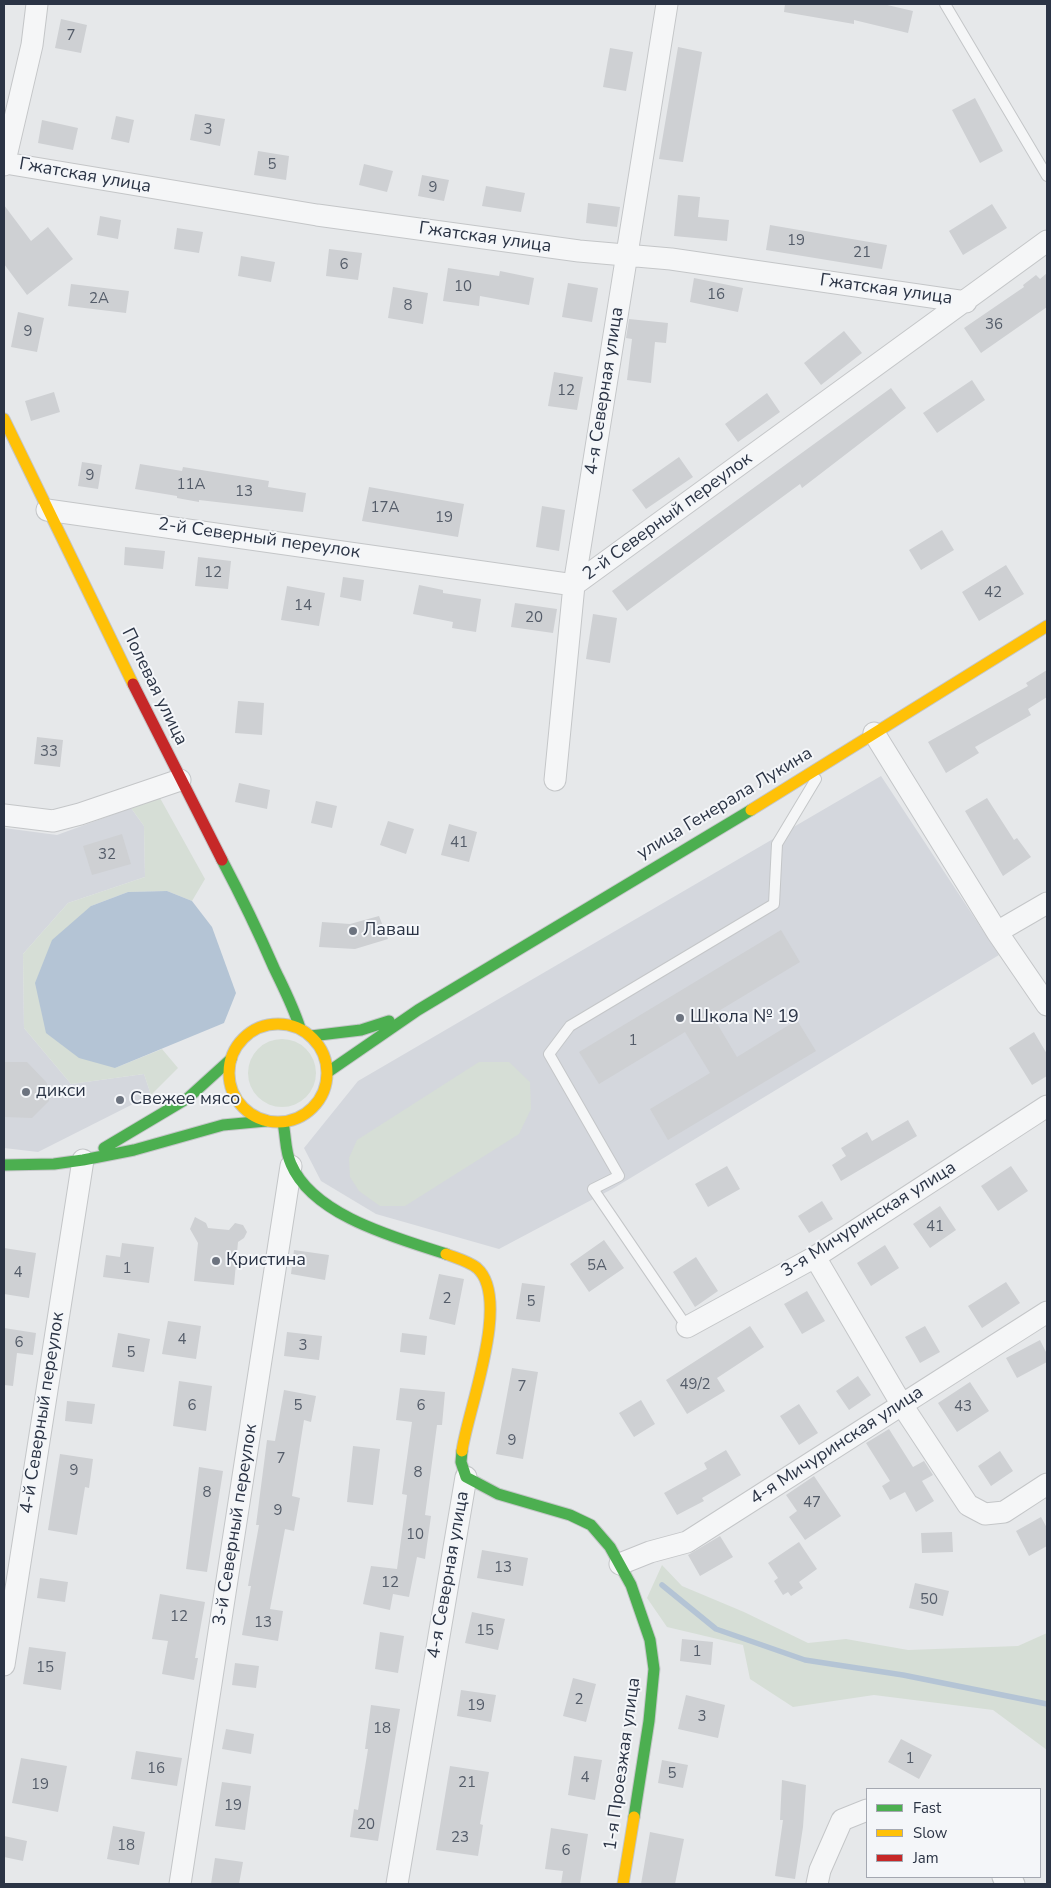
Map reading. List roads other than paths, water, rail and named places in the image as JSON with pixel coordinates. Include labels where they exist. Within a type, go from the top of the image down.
[{"type":"main road","name":"Полевая улица","points":[[4,419],[180,780],[258,928],[274,969],[290,997],[300,1028]]},
{"type":"main road","name":"улица Генерала Лукина","points":[[328,1072],[418,1010],[824,766],[1047,626]]},
{"type":"main road","name":"Полевая улица","points":[[272,992],[274,969]]},
{"type":"main road","name":"улица Генерала Лукина","points":[[311,1036],[366,1029],[418,1010]]},
{"type":"main road","points":[[4,1165],[54,1164],[83,1160],[134,1150],[223,1125],[266,1121],[283,1122],[306,1114],[322,1096],[328,1072],[323,1052],[311,1036],[300,1028],[263,1021],[242,1039],[231,1059],[188,1098],[83,1160]]},
{"type":"main road","points":[[231,1059],[229,1075],[232,1090],[240,1104],[251,1115],[266,1121]]},
{"type":"main road","points":[[283,1122],[291,1166]]},
{"type":"main road","name":"4-я Северная улица","points":[[291,1166],[326,1204],[357,1223],[462,1260],[478,1269],[489,1293],[489,1330],[481,1378],[464,1438],[461,1462],[466,1477]]},
{"type":"main road","name":"1-я Проезжая улица","points":[[466,1477],[498,1494],[523,1503],[570,1515],[591,1525],[610,1547],[620,1564],[642,1616],[650,1640],[654,1668],[649,1721],[623,1884]]},
{"type":"street","points":[[4,164],[32,45],[37,4]]},
{"type":"street","name":"4-я Северная улица","points":[[555,780],[574,585],[667,4]]},
{"type":"street","name":"Гжатская улица","points":[[4,164],[317,215],[579,250],[671,258],[966,302]]},
{"type":"street","name":"2-й Северный переулок","points":[[47,510],[574,585],[966,302],[1047,241]]},
{"type":"street","points":[[874,733],[998,932],[1047,1005]]},
{"type":"street","points":[[4,815],[53,820],[80,814],[180,780]]},
{"type":"street","points":[[998,932],[1047,904]]},
{"type":"street","name":"3-я Мичуринская улица","points":[[687,1328],[815,1256],[1047,1106]]},
{"type":"street","name":"4-й Северный переулок","points":[[4,1665],[83,1160]]},
{"type":"street","name":"3-й Северный переулок","points":[[180,1884],[291,1166]]},
{"type":"street","points":[[815,1256],[902,1405],[968,1504],[984,1514],[1004,1512],[1047,1484]]},
{"type":"street","name":"4-я Мичуринская улица","points":[[620,1564],[650,1552],[687,1542],[1047,1312]]},
{"type":"street","name":"4-я Северная улица","points":[[397,1884],[466,1477]]},
{"type":"street","points":[[817,1884],[820,1870],[842,1820],[866,1810]]},
{"type":"lane","points":[[945,4],[1047,176]]},
{"type":"lane","points":[[687,1328],[593,1189],[619,1176],[549,1054],[570,1026],[774,904],[777,844],[824,766]]},
{"type":"water","points":[[167,891],[192,901],[212,927],[236,993],[224,1023],[115,1068],[79,1058],[46,1033],[35,983],[52,940],[91,906],[128,892]]},
{"type":"waterway","points":[[662,1585],[716,1629],[805,1660],[903,1675],[1047,1704]]},
{"type":"place","name":"Лаваш","points":[[353,931]]},
{"type":"place","name":"Школа № 19","points":[[680,1018]]},
{"type":"place","name":"дикси","points":[[26,1092]]},
{"type":"place","name":"Свежее мясо","points":[[120,1100]]},
{"type":"place","name":"Кристина","points":[[216,1261]]}]
